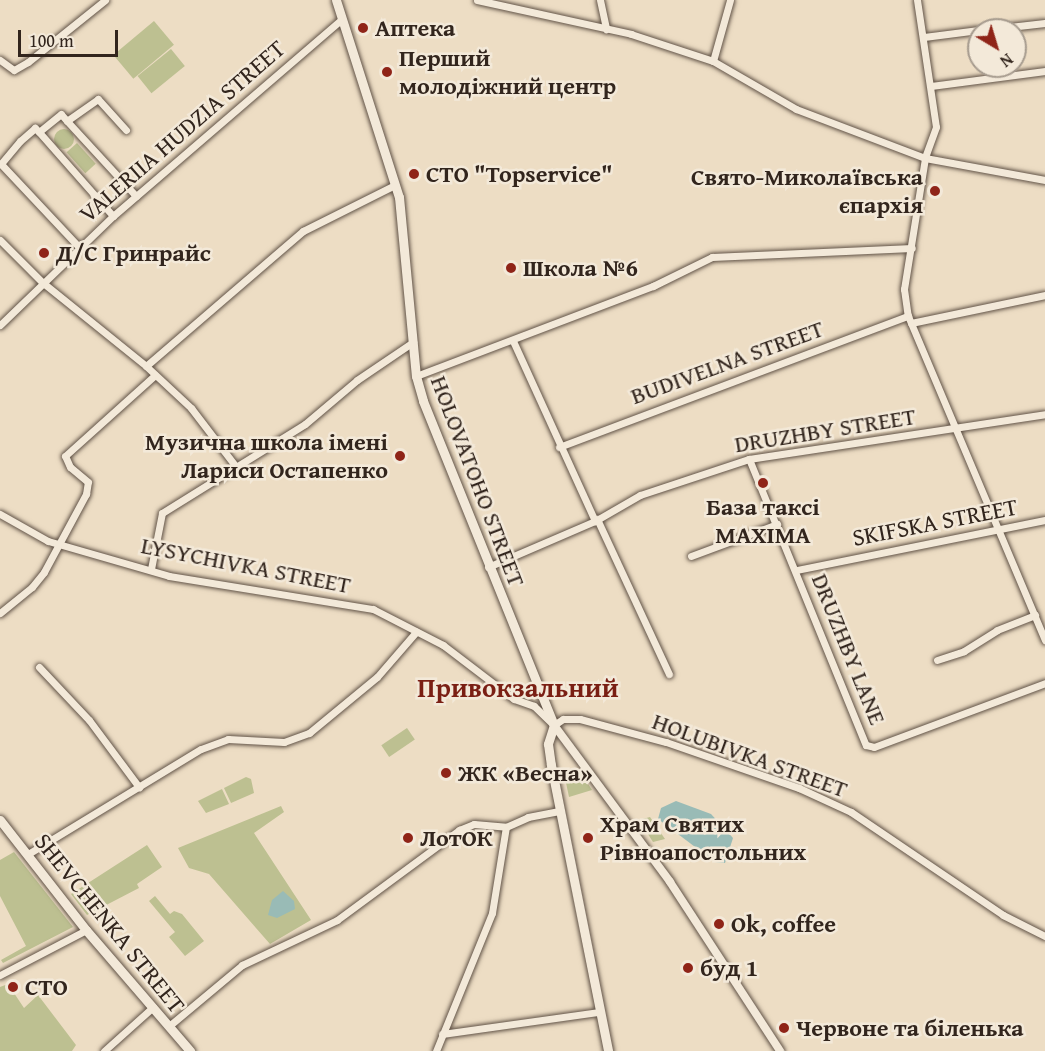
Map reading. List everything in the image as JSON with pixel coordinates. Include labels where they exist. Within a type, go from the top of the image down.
[{"type":"main road","name":"HOLOVATOHO STREET","points":[[336,0],[395,185],[402,214],[416,376],[488,567],[554,725]]},
{"type":"main road","points":[[554,725],[548,744],[608,1051]]},
{"type":"main road","name":"SHEVCHENKA STREET","points":[[0,819],[86,930],[190,1051]]},
{"type":"street","points":[[0,60],[14,70],[28,62],[105,0]]},
{"type":"street","points":[[477,0],[606,29],[713,61],[796,108],[925,158],[1045,180]]},
{"type":"street","points":[[600,0],[606,29]]},
{"type":"street","points":[[713,61],[730,0]]},
{"type":"street","points":[[917,0],[936,127],[925,158],[904,289],[908,315],[954,429],[1045,640]]},
{"type":"street","name":"VALERIIA HUDZIA STREET","points":[[0,325],[113,216],[341,20]]},
{"type":"street","points":[[1027,25],[1045,23]]},
{"type":"street","points":[[924,37],[967,32]]},
{"type":"street","points":[[931,86],[1045,71]]},
{"type":"street","points":[[67,121],[98,99],[126,130]]},
{"type":"street","points":[[39,132],[61,114],[136,196]]},
{"type":"street","points":[[80,247],[1,164],[20,141],[35,128],[113,216]]},
{"type":"street","points":[[146,366],[303,231],[395,185]]},
{"type":"street","points":[[0,240],[42,282],[146,366],[191,408],[237,468]]},
{"type":"street","points":[[416,376],[653,286],[712,257],[912,248]]},
{"type":"street","points":[[911,323],[1045,295]]},
{"type":"street","name":"BUDIVELNA STREET","points":[[559,447],[908,315]]},
{"type":"street","points":[[513,341],[559,447],[669,674]]},
{"type":"street","points":[[151,569],[162,513],[305,424],[357,380],[413,342]]},
{"type":"street","points":[[0,613],[32,587],[57,552],[56,543],[86,494],[88,482],[70,467],[65,456],[155,375]]},
{"type":"street","name":"DRUZHBY STREET","points":[[488,567],[596,520],[640,495],[749,459],[1045,414]]},
{"type":"street","name":"DRUZHBY LANE","points":[[749,459],[797,570],[866,744],[874,747],[1045,682]]},
{"type":"street","name":"LYSYCHIVKA STREET","points":[[0,514],[56,543],[169,576],[373,609],[443,645],[514,699],[534,706],[554,725]]},
{"type":"street","name":"SKIFSKA STREET","points":[[797,570],[1045,520]]},
{"type":"street","points":[[691,556],[777,524]]},
{"type":"street","points":[[937,660],[964,651],[997,630],[1035,615]]},
{"type":"street","points":[[28,854],[201,749],[228,739],[284,742],[309,733],[377,677],[416,632]]},
{"type":"street","points":[[39,668],[89,720],[139,787]]},
{"type":"street","name":"HOLUBIVKA STREET","points":[[554,725],[563,719],[580,719],[622,729],[799,788],[850,812],[1003,915],[1045,936]]},
{"type":"street","name":"HOLOVATOHO STREET","points":[[554,725],[670,882],[780,1051]]},
{"type":"street","points":[[169,1026],[242,965],[337,920],[459,830],[474,824],[506,827],[528,817],[560,812]]},
{"type":"street","points":[[436,1051],[492,913],[506,827]]},
{"type":"street","points":[[0,975],[86,930]]},
{"type":"street","points":[[104,1051],[153,1007]]},
{"type":"street","points":[[442,1034],[599,1012]]},
{"type":"green space","points":[[154,21],[174,45],[133,79],[113,55]]},
{"type":"green space","points":[[171,49],[185,66],[151,93],[138,76]]},
{"type":"green space","points":[[64,129],[71,132],[74,139],[71,146],[64,149],[57,146],[54,139],[57,132]]},
{"type":"green space","points":[[77,143],[96,164],[85,173],[67,152]]},
{"type":"green space","points":[[407,728],[415,740],[389,757],[381,745]]},
{"type":"green space","points":[[582,775],[592,790],[569,797],[565,778]]},
{"type":"green space","points":[[246,777],[251,779],[254,793],[231,803],[224,788]]},
{"type":"green space","points":[[222,789],[229,804],[206,813],[198,801]]},
{"type":"green space","points":[[281,806],[284,812],[254,833],[311,920],[270,944],[209,874],[189,868],[178,848]]},
{"type":"green space","points":[[650,817],[665,839],[653,842],[639,820]]},
{"type":"green space","points":[[147,845],[162,867],[137,884],[139,888],[87,915],[71,894]]},
{"type":"green space","points":[[14,852],[73,927],[3,963],[1,960],[26,946],[0,896],[0,860]]},
{"type":"green space","points":[[155,896],[170,914],[174,911],[182,914],[204,941],[185,956],[169,937],[175,932],[149,901]]},
{"type":"green space","points":[[8,984],[24,1008],[38,995],[76,1045],[72,1051],[0,1051],[0,987]]},
{"type":"water","points":[[676,801],[711,814],[733,838],[725,863],[715,862],[658,819],[661,808]]},
{"type":"water","points":[[283,891],[294,901],[295,909],[277,918],[268,915],[272,900]]},
{"type":"place","name":"Аптека","points":[[363,28]]},
{"type":"place","name":"Перший молодіжний центр","points":[[387,72]]},
{"type":"place","name":"СТО \"Topservice\"","points":[[414,174]]},
{"type":"place","name":"Свято-Миколаївська єпархія","points":[[935,191]]},
{"type":"place","name":"Д/С Гринрайс","points":[[44,253]]},
{"type":"place","name":"Школа №6","points":[[511,268]]},
{"type":"place","name":"Музична школа імені Лариси Остапенко","points":[[400,456]]},
{"type":"place","name":"База таксі MAXIMA","points":[[763,483]]},
{"type":"place","name":"ЖК «Весна»","points":[[446,773]]},
{"type":"place","name":"ЛотОК","points":[[408,838]]},
{"type":"place","name":"Храм Святих Рівноапостольних","points":[[588,838]]},
{"type":"place","name":"Ok, coffee","points":[[719,924]]},
{"type":"place","name":"буд 1","points":[[688,968]]},
{"type":"place","name":"СТО","points":[[13,987]]},
{"type":"place","name":"Червоне та біленька","points":[[784,1028]]},
{"type":"district","name":"Привокзальний","points":[[518,688]]}]
